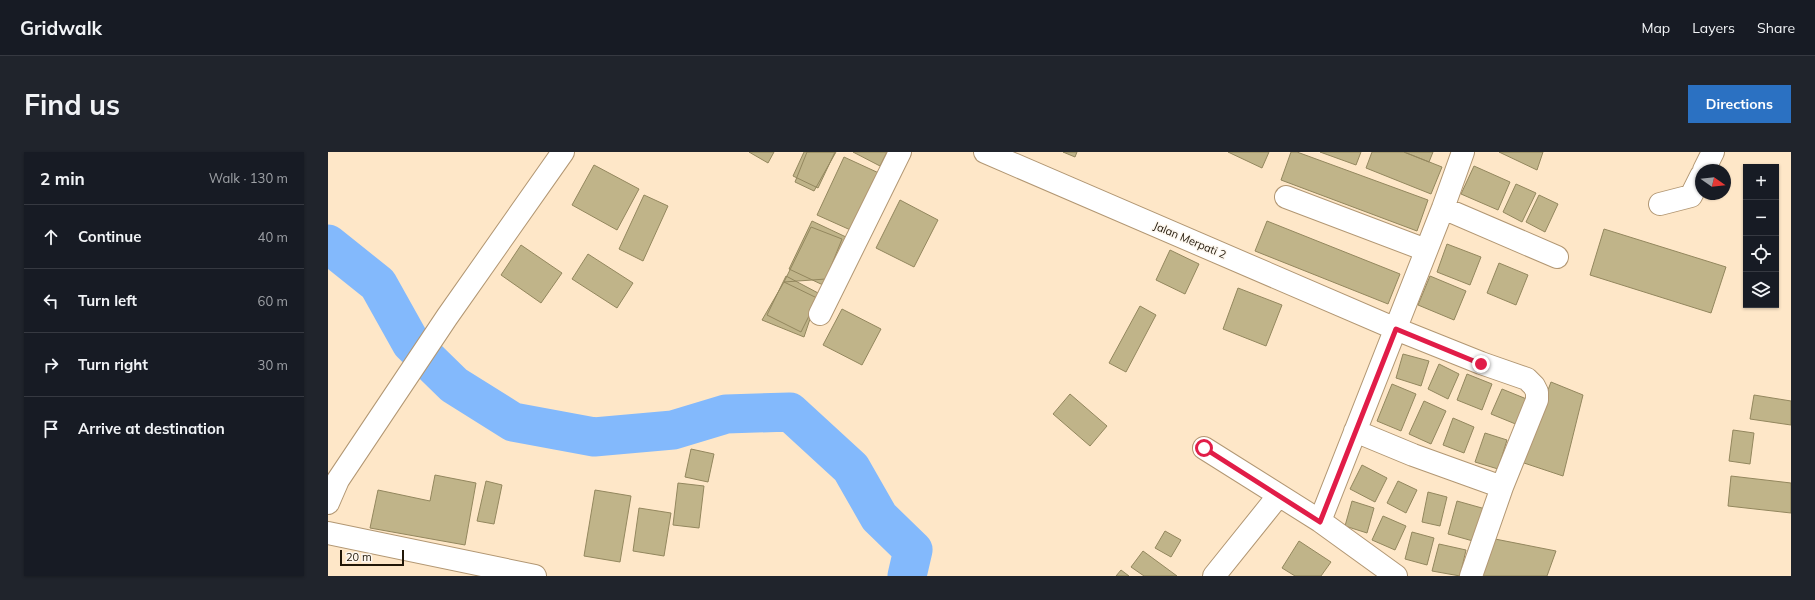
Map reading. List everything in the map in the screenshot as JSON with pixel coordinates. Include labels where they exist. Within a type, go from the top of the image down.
[{"type":"street","points":[[328,503],[338,480],[447,317],[563,152]]},
{"type":"street","points":[[820,314],[900,152]]},
{"type":"street","name":"Jalan Merpati 2","points":[[985,152],[1396,329],[1481,364],[1527,379],[1534,386],[1537,392],[1537,400],[1502,487],[1471,576]]},
{"type":"street","points":[[1320,522],[1443,208],[1463,152]]},
{"type":"street","points":[[1707,164],[1713,152]]},
{"type":"street","points":[[1660,204],[1691,196],[1695,188]]},
{"type":"street","points":[[1286,197],[1426,250]]},
{"type":"street","points":[[1443,208],[1557,258]]},
{"type":"street","points":[[1355,431],[1413,455],[1502,487]]},
{"type":"street","points":[[1204,448],[1320,522],[1396,576]]},
{"type":"street","points":[[1214,576],[1279,495]]},
{"type":"street","points":[[328,533],[535,576]]},
{"type":"building","points":[[749,152],[774,152],[768,163]]},
{"type":"building","points":[[804,152],[835,152],[818,188],[793,176]]},
{"type":"building","points":[[807,152],[836,152],[814,191],[795,182]]},
{"type":"building","points":[[853,152],[887,152],[880,166]]},
{"type":"building","points":[[1063,152],[1077,152],[1075,157]]},
{"type":"building","points":[[1228,152],[1269,152],[1262,168]]},
{"type":"building","points":[[1291,152],[1297,152],[1428,200],[1417,231],[1281,180]]},
{"type":"building","points":[[1320,152],[1361,152],[1356,165]]},
{"type":"building","points":[[1372,152],[1404,152],[1442,167],[1431,194],[1366,168]]},
{"type":"building","points":[[1404,152],[1433,152],[1429,162]]},
{"type":"building","points":[[1499,152],[1543,152],[1537,170]]},
{"type":"building","points":[[844,157],[881,174],[855,232],[817,215]]},
{"type":"building","points":[[594,165],[639,189],[617,230],[572,205]]},
{"type":"building","points":[[1474,166],[1510,182],[1498,210],[1461,194]]},
{"type":"building","points":[[1516,184],[1536,193],[1522,222],[1503,212]]},
{"type":"building","points":[[644,195],[668,206],[643,261],[619,249]]},
{"type":"building","points":[[1539,195],[1558,204],[1545,232],[1526,222]]},
{"type":"building","points":[[900,200],[938,220],[914,267],[876,248]]},
{"type":"building","points":[[812,221],[846,237],[823,285],[789,269]]},
{"type":"building","points":[[1267,221],[1400,274],[1388,304],[1255,251]]},
{"type":"building","points":[[811,227],[842,239],[826,279],[784,282]]},
{"type":"building","points":[[1604,229],[1726,267],[1711,313],[1590,275]]},
{"type":"building","points":[[1447,244],[1481,257],[1470,285],[1437,272]]},
{"type":"building","points":[[521,245],[562,273],[541,303],[501,275]]},
{"type":"building","points":[[1170,250],[1199,264],[1185,294],[1156,280]]},
{"type":"building","points":[[588,254],[633,283],[617,308],[572,279]]},
{"type":"building","points":[[1499,263],[1528,275],[1516,305],[1487,293]]},
{"type":"building","points":[[786,276],[820,294],[801,332],[767,315]]},
{"type":"building","points":[[1430,276],[1466,291],[1454,320],[1418,305]]},
{"type":"building","points":[[784,282],[817,298],[804,337],[762,320]]},
{"type":"building","points":[[1238,288],[1282,305],[1266,346],[1223,329]]},
{"type":"building","points":[[1140,306],[1156,315],[1126,372],[1109,363]]},
{"type":"building","points":[[842,309],[881,329],[862,365],[823,345]]},
{"type":"building","points":[[1403,354],[1429,361],[1421,386],[1396,378]]},
{"type":"building","points":[[1439,364],[1459,374],[1448,399],[1428,389]]},
{"type":"building","points":[[1467,374],[1492,384],[1482,410],[1457,400]]},
{"type":"building","points":[[1551,382],[1583,395],[1563,476],[1521,462]]},
{"type":"building","points":[[1392,384],[1416,394],[1401,431],[1377,421]]},
{"type":"building","points":[[1502,389],[1529,400],[1518,425],[1491,414]]},
{"type":"building","points":[[1070,394],[1107,426],[1090,446],[1053,414]]},
{"type":"building","points":[[1754,395],[1791,401],[1791,425],[1750,419]]},
{"type":"building","points":[[1424,401],[1446,411],[1431,444],[1409,434]]},
{"type":"building","points":[[1453,418],[1474,427],[1464,453],[1443,445]]},
{"type":"building","points":[[1733,430],[1754,433],[1750,464],[1729,461]]},
{"type":"building","points":[[1485,433],[1507,440],[1498,469],[1475,462]]},
{"type":"building","points":[[691,449],[714,454],[708,482],[685,477]]},
{"type":"building","points":[[1362,465],[1387,478],[1375,502],[1350,489]]},
{"type":"building","points":[[435,475],[476,483],[465,545],[370,528],[378,490],[430,501]]},
{"type":"building","points":[[1731,476],[1791,483],[1791,513],[1728,506]]},
{"type":"building","points":[[486,481],[502,485],[494,524],[477,521]]},
{"type":"building","points":[[1398,481],[1417,490],[1406,513],[1387,503]]},
{"type":"building","points":[[678,483],[704,486],[699,528],[673,525]]},
{"type":"building","points":[[595,490],[631,496],[620,562],[584,556]]},
{"type":"building","points":[[1428,492],[1447,497],[1440,526],[1422,522]]},
{"type":"building","points":[[1352,501],[1374,508],[1367,533],[1345,526]]},
{"type":"building","points":[[1457,501],[1489,510],[1480,543],[1448,534]]},
{"type":"building","points":[[639,508],[671,513],[664,556],[633,551]]},
{"type":"building","points":[[1383,516],[1406,526],[1395,550],[1372,540]]},
{"type":"building","points":[[1165,531],[1181,540],[1171,557],[1155,548]]},
{"type":"building","points":[[1412,532],[1434,538],[1427,565],[1405,559]]},
{"type":"building","points":[[1495,539],[1556,551],[1547,576],[1474,576]]},
{"type":"building","points":[[1299,541],[1331,562],[1321,576],[1295,576],[1282,568]]},
{"type":"building","points":[[1439,544],[1466,550],[1460,576],[1432,571]]},
{"type":"building","points":[[1143,551],[1177,576],[1144,576],[1131,567]]},
{"type":"building","points":[[1121,570],[1129,576],[1116,576]]},
{"type":"waterway","points":[[328,244],[378,284],[411,343],[454,385],[513,422],[594,437],[673,430],[726,414],[790,412],[851,468],[879,517],[913,550],[907,576]]},
{"type":"route","points":[[1204,448],[1320,522],[1396,329],[1481,364]]}]
